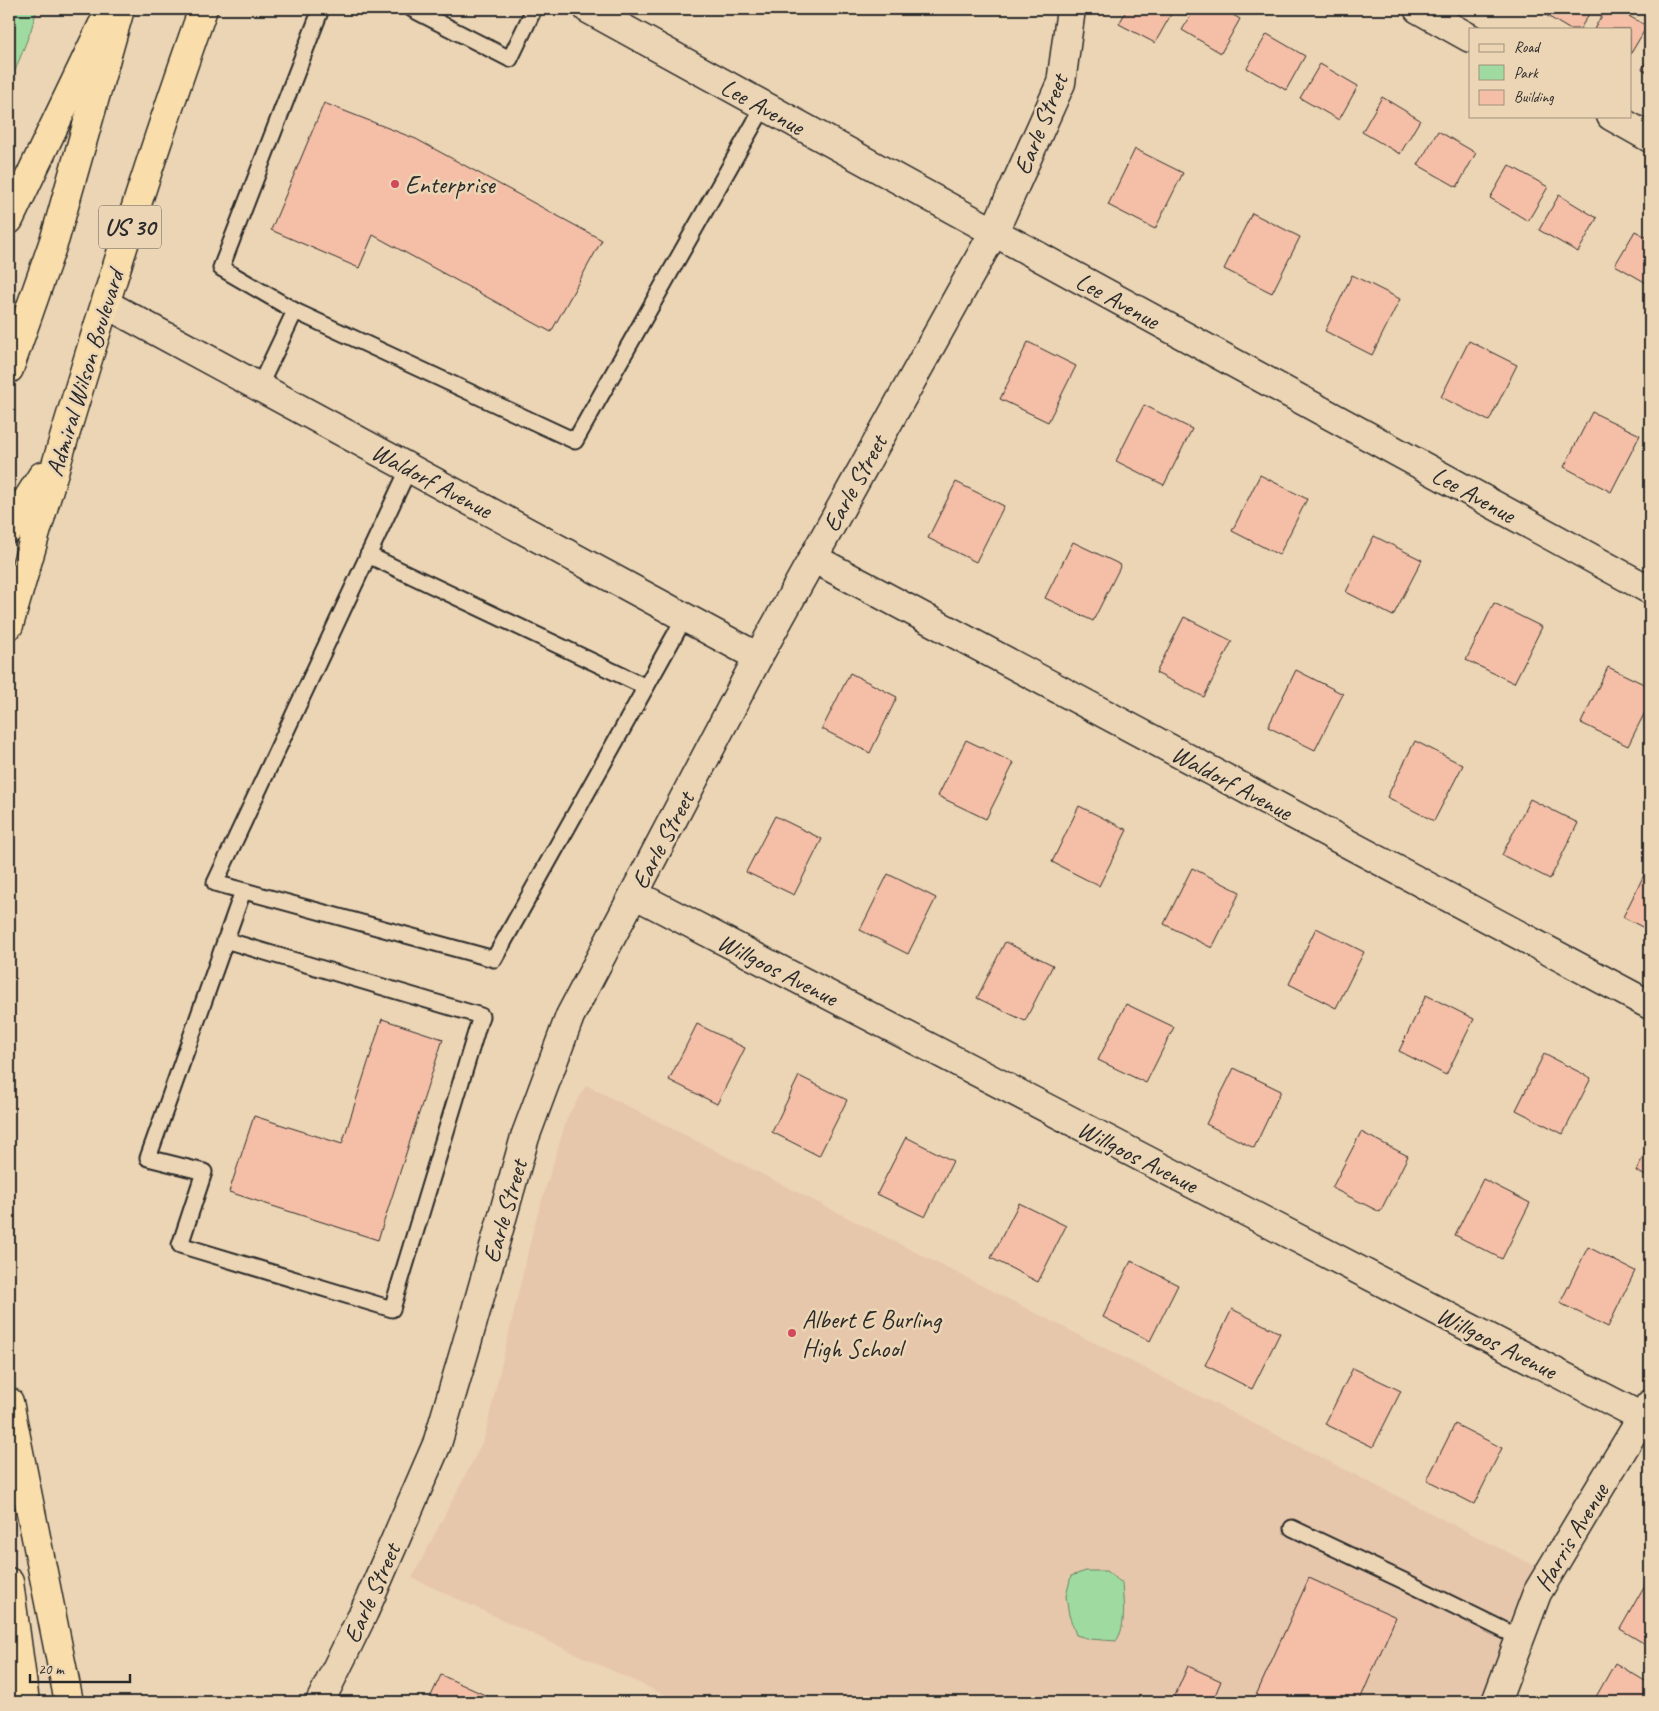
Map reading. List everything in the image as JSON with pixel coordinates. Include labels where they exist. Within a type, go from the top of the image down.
[{"type":"highway","points":[[9,220],[110,9]]},
{"type":"highway","name":"US 30","points":[[9,369],[54,238],[120,9]]},
{"type":"highway","name":"Admiral Wilson Boulevard","points":[[9,625],[60,447],[144,182],[203,9]]},
{"type":"highway","points":[[9,530],[60,447]]},
{"type":"highway","points":[[9,1402],[70,1702]]},
{"type":"highway","points":[[9,1582],[25,1702]]},
{"type":"street","name":"Lee Avenue","points":[[588,9],[1650,590]]},
{"type":"street","name":"Earle Street","points":[[320,1702],[364,1612],[437,1444],[525,1137],[570,1016],[758,657],[994,232],[1061,83],[1071,9]]},
{"type":"street","points":[[1418,9],[1469,37]]},
{"type":"street","points":[[1615,118],[1650,138]]},
{"type":"street","name":"Waldorf Avenue","points":[[106,304],[758,657]]},
{"type":"street","name":"Waldorf Avenue","points":[[813,558],[1650,1006]]},
{"type":"street","name":"Willgoos Avenue","points":[[634,894],[1646,1411]]},
{"type":"street","name":"Harris Avenue","points":[[1496,1702],[1537,1592],[1646,1411]]},
{"type":"lane","points":[[320,9],[221,268],[295,311],[575,441],[764,106]]},
{"type":"lane","points":[[412,9],[510,59],[534,9]]},
{"type":"lane","points":[[259,386],[295,311]]},
{"type":"lane","points":[[409,468],[215,883],[494,959],[685,617]]},
{"type":"lane","points":[[368,555],[646,687]]},
{"type":"lane","points":[[225,940],[481,1016],[392,1309],[180,1245],[204,1172],[148,1158],[242,891]]},
{"type":"lane","points":[[1292,1528],[1520,1638]]},
{"type":"shaded area","name":"Albert E Burling High School","points":[[586,1085],[1539,1568],[1484,1702],[680,1702],[412,1578],[484,1439],[534,1226],[567,1118]]},
{"type":"green space","points":[[9,9],[37,9],[31,30],[9,86]]},
{"type":"green space","points":[[1086,1571],[1106,1571],[1122,1583],[1123,1621],[1116,1641],[1090,1639],[1076,1635],[1069,1615],[1066,1596],[1071,1576]]},
{"type":"building","points":[[1127,9],[1174,9],[1155,43],[1119,24]]},
{"type":"building","points":[[1195,9],[1223,9],[1240,19],[1221,53],[1182,30]]},
{"type":"building","points":[[1541,9],[1592,9],[1581,28],[1567,28],[1539,11]]},
{"type":"building","points":[[1606,9],[1616,9],[1647,26],[1632,52],[1632,28],[1595,28]]},
{"type":"building","points":[[1267,34],[1305,56],[1286,90],[1247,68]]},
{"type":"building","points":[[1650,55],[1650,74],[1642,69]]},
{"type":"building","points":[[1320,64],[1358,86],[1339,120],[1300,98]]},
{"type":"building","points":[[1382,97],[1420,120],[1400,154],[1362,132]]},
{"type":"building","name":"Enterprise","points":[[324,103],[416,139],[602,240],[551,332],[373,235],[359,268],[271,230]]},
{"type":"building","points":[[1438,131],[1476,153],[1457,187],[1418,165]]},
{"type":"building","points":[[1135,149],[1183,173],[1155,229],[1108,205]]},
{"type":"building","points":[[1509,165],[1548,187],[1528,221],[1490,198]]},
{"type":"building","points":[[1559,195],[1597,218],[1578,252],[1539,230]]},
{"type":"building","points":[[1252,213],[1300,237],[1272,293],[1224,269]]},
{"type":"building","points":[[1635,231],[1650,239],[1650,285],[1615,265]]},
{"type":"building","points":[[1352,275],[1400,299],[1372,355],[1325,331]]},
{"type":"building","points":[[1469,341],[1517,365],[1489,421],[1441,397]]},
{"type":"building","points":[[1028,342],[1076,366],[1048,422],[1000,399]]},
{"type":"building","points":[[1144,405],[1192,429],[1164,485],[1116,461]]},
{"type":"building","points":[[1592,412],[1640,435],[1611,492],[1564,467]]},
{"type":"building","points":[[1260,475],[1307,499],[1279,555],[1232,531]]},
{"type":"building","points":[[956,482],[1004,506],[976,562],[928,538]]},
{"type":"building","points":[[1374,536],[1422,560],[1393,616],[1346,592]]},
{"type":"building","points":[[1073,542],[1121,565],[1093,621],[1045,598]]},
{"type":"building","points":[[1494,603],[1542,627],[1514,683],[1466,660]]},
{"type":"building","points":[[1184,617],[1232,641],[1204,697],[1156,673]]},
{"type":"building","points":[[1608,667],[1650,687],[1650,702],[1628,746],[1581,723]]},
{"type":"building","points":[[1296,670],[1343,694],[1315,750],[1268,727]]},
{"type":"building","points":[[850,673],[897,697],[870,753],[822,729]]},
{"type":"building","points":[[966,740],[1014,763],[986,819],[938,796]]},
{"type":"building","points":[[1415,741],[1463,765],[1434,821],[1387,797]]},
{"type":"building","points":[[1530,799],[1578,823],[1550,879],[1502,855]]},
{"type":"building","points":[[1079,806],[1127,830],[1099,886],[1052,862]]},
{"type":"building","points":[[775,816],[822,839],[794,895],[746,872]]},
{"type":"building","points":[[1650,863],[1650,931],[1623,917]]},
{"type":"building","points":[[1192,868],[1240,892],[1212,948],[1164,924]]},
{"type":"building","points":[[888,874],[936,898],[908,954],[860,930]]},
{"type":"building","points":[[1316,928],[1364,952],[1336,1008],[1289,984]]},
{"type":"building","points":[[1005,942],[1053,965],[1025,1021],[977,998]]},
{"type":"building","points":[[1426,995],[1474,1019],[1446,1075],[1399,1051]]},
{"type":"building","points":[[1126,1004],[1174,1027],[1146,1083],[1098,1060]]},
{"type":"building","points":[[382,1019],[443,1039],[378,1240],[229,1192],[254,1116],[342,1144]]},
{"type":"building","points":[[697,1024],[745,1048],[717,1104],[669,1080]]},
{"type":"building","points":[[1544,1054],[1591,1078],[1563,1134],[1516,1110]]},
{"type":"building","points":[[1234,1068],[1281,1091],[1254,1148],[1206,1124]]},
{"type":"building","points":[[799,1076],[847,1100],[819,1156],[772,1132]]},
{"type":"building","points":[[1361,1132],[1408,1156],[1380,1212],[1332,1188]]},
{"type":"building","points":[[906,1137],[953,1161],[925,1217],[877,1194]]},
{"type":"building","points":[[1650,1143],[1650,1178],[1636,1171]]},
{"type":"building","points":[[1483,1179],[1530,1203],[1502,1259],[1455,1235]]},
{"type":"building","points":[[1019,1203],[1066,1226],[1038,1282],[991,1258]]},
{"type":"building","points":[[1588,1247],[1635,1271],[1608,1327],[1560,1303]]},
{"type":"building","points":[[1131,1261],[1178,1285],[1150,1341],[1103,1317]]},
{"type":"building","points":[[1232,1309],[1280,1333],[1252,1389],[1205,1365]]},
{"type":"building","points":[[1353,1368],[1401,1391],[1373,1447],[1325,1424]]},
{"type":"building","points":[[1455,1424],[1502,1448],[1474,1504],[1427,1480]]},
{"type":"building","points":[[1650,1576],[1650,1647],[1620,1629]]},
{"type":"building","points":[[1309,1578],[1396,1617],[1359,1702],[1253,1702]]},
{"type":"building","points":[[1615,1663],[1650,1684],[1650,1702],[1593,1702]]},
{"type":"building","points":[[1188,1666],[1221,1681],[1214,1698],[1224,1702],[1172,1702]]},
{"type":"building","points":[[441,1675],[487,1696],[484,1702],[428,1702]]},
{"type":"place","name":"Enterprise","points":[[395,184]]},
{"type":"place","name":"Albert E Burling High School","points":[[792,1333]]}]
